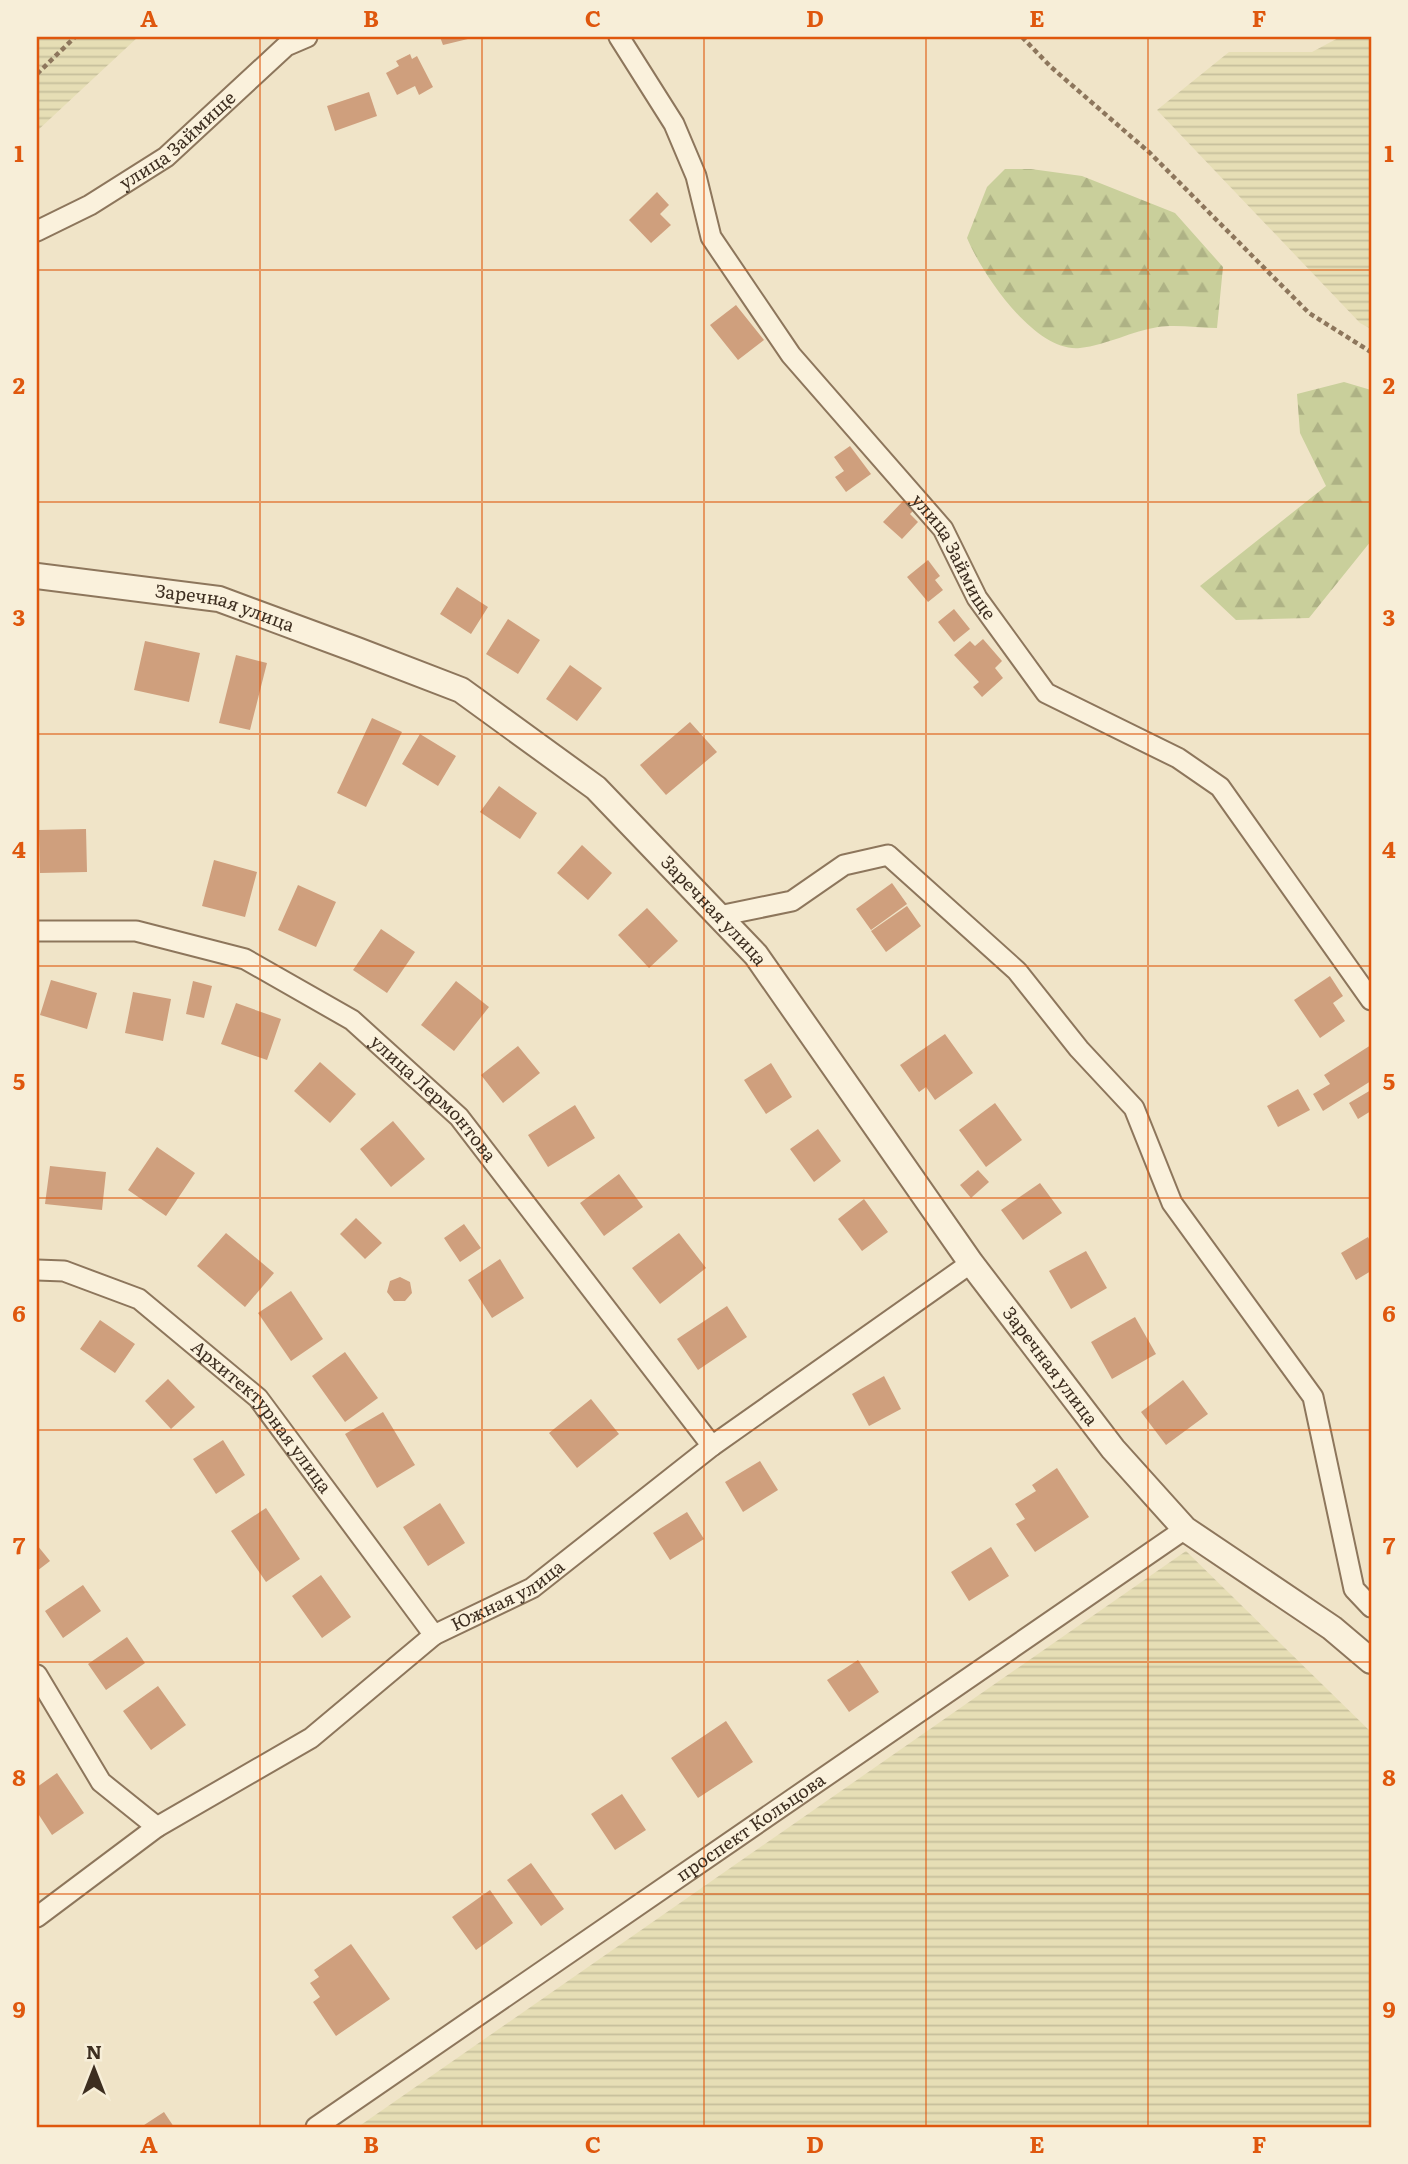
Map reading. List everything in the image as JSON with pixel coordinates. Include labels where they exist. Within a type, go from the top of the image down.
[{"type":"street","name":"улица Займище","points":[[37,231],[90,205],[166,157],[286,46],[307,37]]},
{"type":"street","name":"улица Займище","points":[[618,37],[674,124],[696,176],[711,237],[791,355],[943,529],[977,598],[1046,693],[1178,758],[1220,787],[1371,1000]]},
{"type":"street","name":"Заречная улица","points":[[37,576],[219,599],[461,690],[596,789],[756,955],[971,1264],[1113,1449],[1185,1529],[1332,1628],[1371,1661]]},
{"type":"street","points":[[719,916],[792,901],[844,865],[888,855],[1017,971],[1079,1049],[1133,1108],[1172,1203],[1313,1397],[1354,1590],[1371,1607]]},
{"type":"street","name":"улица Лермонтова","points":[[37,931],[136,931],[245,960],[352,1020],[459,1117],[712,1446]]},
{"type":"street","name":"Южная улица","points":[[37,1917],[157,1827],[311,1738],[434,1635],[532,1588],[712,1446],[971,1264]]},
{"type":"street","name":"Архитектурная улица","points":[[37,1270],[64,1271],[139,1298],[258,1398],[434,1635]]},
{"type":"street","name":"проспект Кольцова","points":[[316,2127],[1185,1529]]},
{"type":"street","points":[[37,1675],[101,1782],[157,1827]]},
{"type":"path","points":[[37,74],[75,37]]},
{"type":"path","points":[[1022,37],[1150,153],[1309,313],[1371,352]]},
{"type":"shaded area","points":[[37,37],[138,37],[37,131]]},
{"type":"shaded area","points":[[1340,37],[1371,37],[1371,329],[1360,323],[1157,110],[1229,52],[1312,52]]},
{"type":"shaded area","points":[[1186,1551],[1371,1732],[1371,2127],[358,2127]]},
{"type":"green space","points":[[1005,169],[1031,169],[1082,176],[1175,213],[1223,267],[1217,328],[1158,327],[1080,348],[1063,346],[1045,338],[1028,325],[997,290],[967,238],[987,187]]},
{"type":"green space","points":[[1344,382],[1371,390],[1371,541],[1309,618],[1236,620],[1200,586],[1326,486],[1300,433],[1297,394]]},
{"type":"building","points":[[440,37],[472,37],[472,38],[443,45]]},
{"type":"building","points":[[410,54],[412,59],[417,56],[433,87],[419,95],[415,86],[397,95],[386,73],[399,66],[396,61]]},
{"type":"building","points":[[369,92],[377,116],[335,131],[327,106]]},
{"type":"building","points":[[657,192],[669,205],[660,214],[671,225],[651,243],[629,220]]},
{"type":"building","points":[[736,305],[764,340],[738,360],[710,325]]},
{"type":"building","points":[[850,446],[871,474],[846,492],[835,477],[844,471],[834,457]]},
{"type":"building","points":[[904,500],[914,510],[910,514],[918,522],[902,539],[883,522]]},
{"type":"building","points":[[928,560],[940,576],[935,580],[943,590],[928,602],[907,577]]},
{"type":"building","points":[[457,587],[488,607],[471,634],[440,614]]},
{"type":"building","points":[[954,609],[970,629],[954,642],[938,622]]},
{"type":"building","points":[[508,619],[540,640],[518,674],[486,654]]},
{"type":"building","points":[[983,639],[1002,661],[995,668],[1003,678],[982,697],[973,687],[979,682],[954,655],[970,641],[975,646]]},
{"type":"building","points":[[145,641],[200,653],[189,702],[134,690]]},
{"type":"building","points":[[236,655],[267,663],[250,730],[219,723]]},
{"type":"building","points":[[570,665],[602,688],[577,721],[546,699]]},
{"type":"building","points":[[372,718],[402,732],[366,807],[337,793]]},
{"type":"building","points":[[690,722],[717,752],[666,795],[640,765]]},
{"type":"building","points":[[420,734],[456,756],[438,786],[402,764]]},
{"type":"building","points":[[499,786],[537,813],[520,839],[480,812]]},
{"type":"building","points":[[86,829],[87,872],[40,873],[39,830]]},
{"type":"building","points":[[582,845],[612,873],[588,900],[557,873]]},
{"type":"building","points":[[214,860],[257,872],[245,917],[202,906]]},
{"type":"building","points":[[892,883],[907,904],[871,930],[856,909]]},
{"type":"building","points":[[298,885],[336,902],[316,947],[278,930]]},
{"type":"building","points":[[907,906],[921,926],[886,952],[871,931]]},
{"type":"building","points":[[647,908],[678,941],[649,968],[618,935]]},
{"type":"building","points":[[381,929],[415,952],[387,993],[353,970]]},
{"type":"building","points":[[1330,976],[1343,996],[1333,1003],[1345,1021],[1320,1038],[1294,1000]]},
{"type":"building","points":[[51,980],[97,993],[87,1029],[40,1015]]},
{"type":"building","points":[[193,981],[212,986],[204,1018],[186,1014]]},
{"type":"building","points":[[456,981],[489,1007],[454,1051],[421,1025]]},
{"type":"building","points":[[133,992],[171,999],[163,1041],[125,1033]]},
{"type":"building","points":[[236,1003],[281,1019],[267,1060],[221,1044]]},
{"type":"building","points":[[945,1034],[973,1073],[935,1100],[926,1087],[919,1092],[900,1065]]},
{"type":"building","points":[[1371,1045],[1371,1081],[1323,1111],[1313,1094],[1330,1084],[1324,1075]]},
{"type":"building","points":[[518,1046],[540,1073],[503,1103],[481,1075]]},
{"type":"building","points":[[320,1062],[356,1094],[330,1123],[294,1091]]},
{"type":"building","points":[[771,1063],[792,1097],[766,1114],[744,1080]]},
{"type":"building","points":[[1298,1089],[1310,1110],[1278,1127],[1267,1106]]},
{"type":"building","points":[[1371,1090],[1371,1111],[1358,1119],[1349,1103]]},
{"type":"building","points":[[995,1103],[1022,1140],[986,1167],[959,1130]]},
{"type":"building","points":[[575,1105],[595,1138],[548,1167],[528,1135]]},
{"type":"building","points":[[393,1121],[425,1159],[391,1187],[360,1149]]},
{"type":"building","points":[[818,1129],[841,1161],[814,1182],[790,1149]]},
{"type":"building","points":[[157,1147],[195,1173],[166,1216],[128,1190]]},
{"type":"building","points":[[50,1166],[106,1172],[102,1210],[45,1204]]},
{"type":"building","points":[[978,1170],[989,1182],[971,1198],[960,1185]]},
{"type":"building","points":[[619,1174],[643,1207],[604,1236],[580,1203]]},
{"type":"building","points":[[1040,1183],[1062,1213],[1023,1240],[1001,1210]]},
{"type":"building","points":[[864,1199],[888,1232],[862,1251],[838,1219]]},
{"type":"building","points":[[356,1218],[382,1243],[365,1259],[340,1234]]},
{"type":"building","points":[[464,1224],[481,1248],[460,1262],[444,1238]]},
{"type":"building","points":[[226,1233],[274,1273],[245,1307],[197,1266]]},
{"type":"building","points":[[679,1233],[706,1268],[660,1304],[632,1268]]},
{"type":"building","points":[[1368,1237],[1371,1243],[1371,1271],[1356,1280],[1341,1253]]},
{"type":"building","points":[[1086,1251],[1107,1288],[1071,1309],[1049,1271]]},
{"type":"building","points":[[500,1259],[524,1298],[492,1318],[468,1280]]},
{"type":"building","points":[[400,1277],[410,1282],[412,1293],[405,1301],[394,1301],[387,1292],[390,1281]]},
{"type":"building","points":[[291,1291],[323,1339],[291,1361],[258,1313]]},
{"type":"building","points":[[727,1306],[747,1337],[698,1370],[677,1339]]},
{"type":"building","points":[[1135,1317],[1156,1354],[1112,1379],[1091,1342]]},
{"type":"building","points":[[100,1320],[135,1344],[115,1373],[80,1349]]},
{"type":"building","points":[[345,1352],[378,1398],[345,1422],[312,1376]]},
{"type":"building","points":[[884,1376],[901,1409],[869,1426],[852,1394]]},
{"type":"building","points":[[168,1379],[195,1407],[171,1429],[145,1401]]},
{"type":"building","points":[[1183,1380],[1208,1414],[1166,1445],[1141,1412]]},
{"type":"building","points":[[591,1399],[619,1434],[577,1468],[549,1433]]},
{"type":"building","points":[[383,1412],[415,1465],[377,1488],[345,1434]]},
{"type":"building","points":[[223,1440],[245,1475],[216,1494],[193,1459]]},
{"type":"building","points":[[760,1461],[778,1490],[743,1512],[725,1482]]},
{"type":"building","points":[[1057,1468],[1089,1517],[1035,1552],[1016,1524],[1025,1519],[1015,1504],[1036,1491],[1032,1485]]},
{"type":"building","points":[[440,1503],[465,1543],[428,1566],[403,1527]]},
{"type":"building","points":[[266,1508],[300,1559],[266,1582],[231,1531]]},
{"type":"building","points":[[687,1512],[704,1539],[670,1560],[653,1533]]},
{"type":"building","points":[[37,1545],[50,1561],[37,1571]]},
{"type":"building","points":[[991,1547],[1009,1576],[969,1601],[951,1572]]},
{"type":"building","points":[[321,1575],[351,1617],[322,1638],[292,1596]]},
{"type":"building","points":[[83,1585],[101,1611],[63,1638],[45,1611]]},
{"type":"building","points":[[127,1637],[145,1663],[106,1690],[88,1664]]},
{"type":"building","points":[[858,1660],[879,1692],[849,1712],[827,1680]]},
{"type":"building","points":[[158,1686],[186,1725],[151,1750],[123,1711]]},
{"type":"building","points":[[726,1721],[753,1762],[698,1798],[671,1758]]},
{"type":"building","points":[[57,1773],[84,1813],[52,1835],[37,1812],[37,1787]]},
{"type":"building","points":[[622,1794],[646,1830],[615,1850],[591,1814]]},
{"type":"building","points":[[531,1863],[564,1909],[541,1926],[507,1880]]},
{"type":"building","points":[[490,1890],[513,1923],[476,1950],[452,1917]]},
{"type":"building","points":[[351,1944],[390,1999],[336,2036],[313,2002],[320,1997],[310,1983],[319,1977],[314,1970]]},
{"type":"building","points":[[164,2112],[174,2127],[141,2127]]}]
